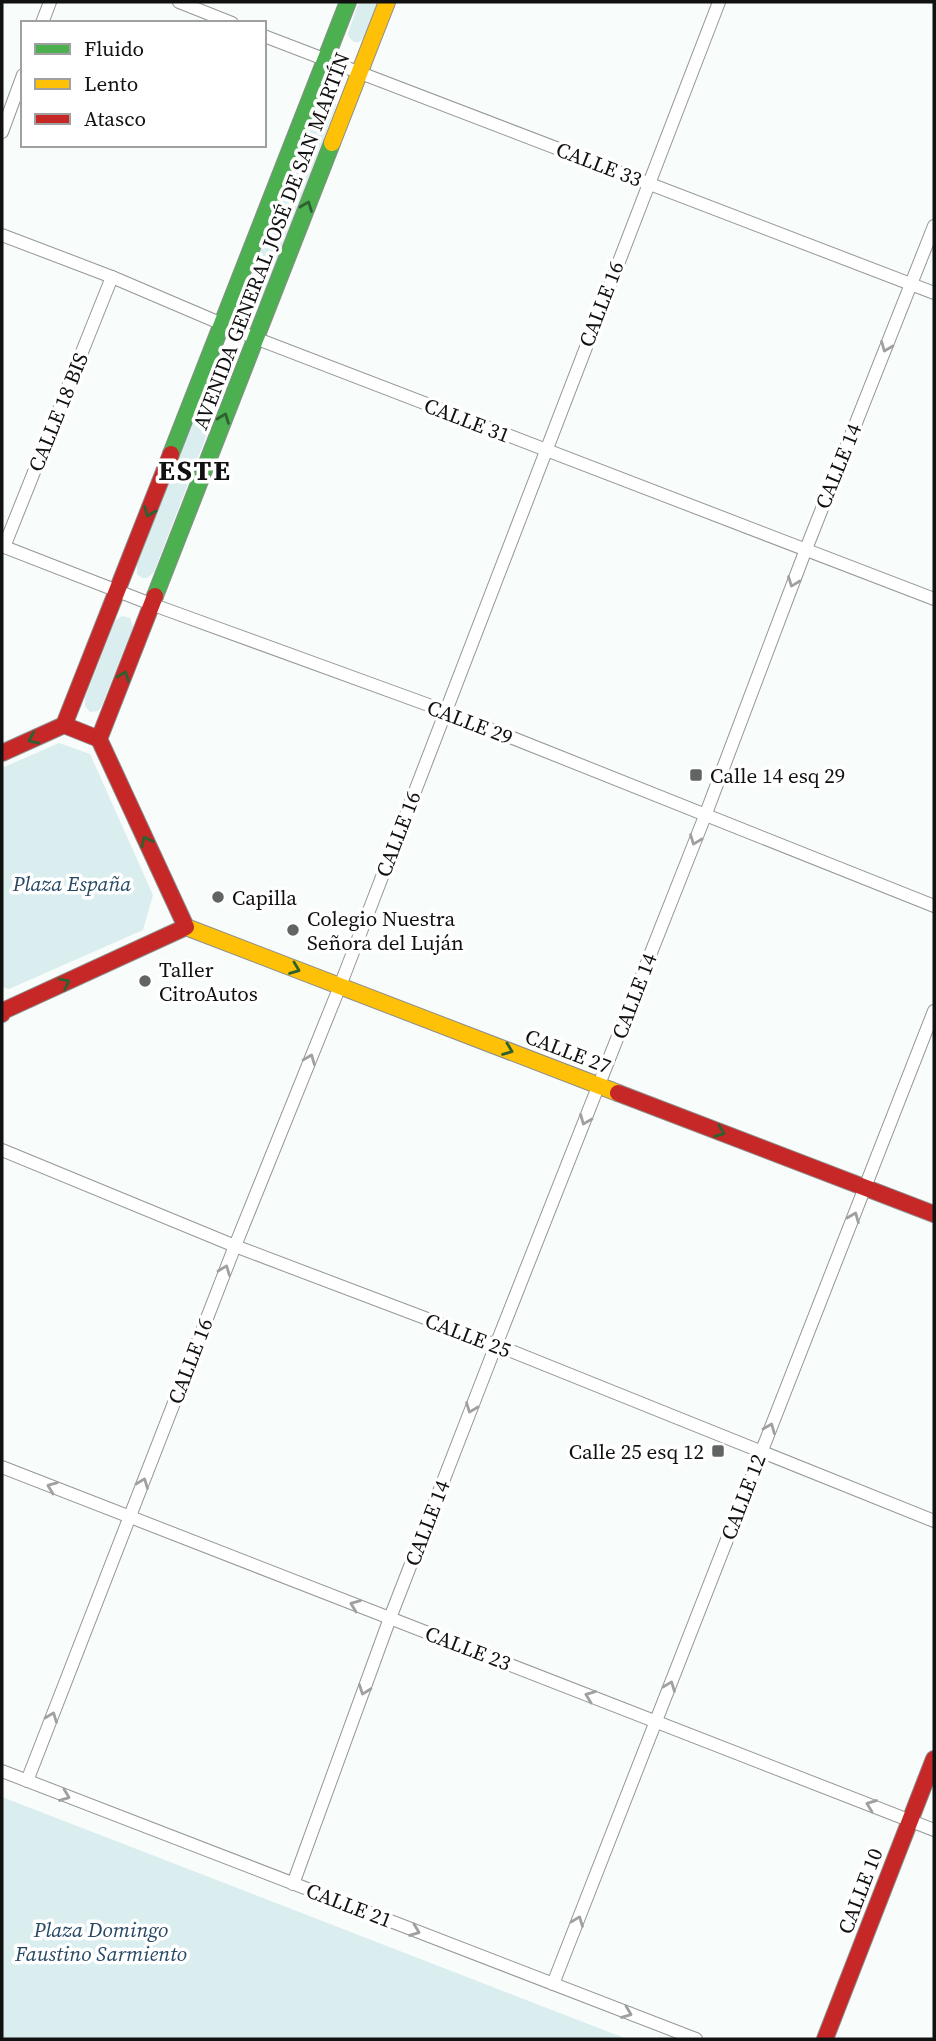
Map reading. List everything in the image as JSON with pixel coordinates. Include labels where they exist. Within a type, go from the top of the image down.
[{"type":"main road","name":"AVENIDA GENERAL JOSÉ DE SAN MARTÍN","points":[[64,725],[348,2]]},
{"type":"main road","name":"AVENIDA GENERAL JOSÉ DE SAN MARTÍN","points":[[99,739],[387,2]]},
{"type":"main road","points":[[2,753],[64,725],[99,739],[186,927],[2,1012]]},
{"type":"main road","name":"CALLE 27","points":[[186,927],[934,1214]]},
{"type":"main road","name":"CALLE 10","points":[[825,2039],[934,1759]]},
{"type":"street","points":[[43,21],[50,2]]},
{"type":"street","points":[[179,2],[227,21]]},
{"type":"street","name":"CALLE 16","points":[[27,1781],[235,1245],[340,986],[719,2]]},
{"type":"street","name":"CALLE 33","points":[[266,37],[934,293]]},
{"type":"street","points":[[2,132],[21,80]]},
{"type":"street","name":"CALLE 14","points":[[293,1884],[390,1618],[934,226]]},
{"type":"street","name":"CALLE 31","points":[[2,235],[111,276],[255,338],[934,599]]},
{"type":"street","name":"CALLE 18 BIS","points":[[3,546],[111,276]]},
{"type":"street","name":"CALLE 29","points":[[3,546],[117,592],[445,711],[934,906]]},
{"type":"street","name":"CALLE 12","points":[[553,1984],[934,1011]]},
{"type":"street","name":"CALLE 25","points":[[2,1150],[934,1521]]},
{"type":"street","name":"CALLE 23","points":[[2,1467],[934,1830]]},
{"type":"street","name":"CALLE 21","points":[[2,1771],[696,2039]]},
{"type":"green space","points":[[359,2],[379,2],[366,36],[359,42],[354,42],[348,33]]},
{"type":"green space","points":[[329,91],[336,97],[336,106],[261,301],[249,307],[244,302],[243,294],[319,99]]},
{"type":"green space","points":[[222,363],[229,368],[229,377],[154,572],[147,578],[142,578],[137,574],[137,565],[212,370],[214,366]]},
{"type":"green space","points":[[122,616],[130,618],[133,627],[101,707],[98,711],[90,712],[85,706],[85,698],[115,621]]},
{"type":"green space","name":"Plaza España","points":[[59,743],[90,754],[153,895],[143,930],[9,989],[2,987],[2,768]]},
{"type":"green space","name":"Plaza Domingo Faustino Sarmiento","points":[[2,1797],[627,2039],[2,2039]]},
{"type":"traffic: fast","points":[[171,454],[348,2]]},
{"type":"traffic: fast","points":[[155,596],[332,143]]},
{"type":"traffic: slow","points":[[332,143],[387,2]]},
{"type":"traffic: slow","points":[[186,927],[618,1093]]},
{"type":"traffic: jam","points":[[2,753],[64,725],[171,454]]},
{"type":"traffic: jam","points":[[2,1014],[3,1011],[186,927],[99,739],[155,596]]},
{"type":"traffic: jam","points":[[64,725],[99,739]]},
{"type":"traffic: jam","points":[[618,1093],[934,1214]]},
{"type":"traffic: jam","points":[[825,2039],[934,1759]]},
{"type":"place","name":"Calle 14 esq 29","points":[[696,775]]},
{"type":"place","name":"Capilla","points":[[218,897]]},
{"type":"place","name":"Colegio Nuestra Señora del Luján","points":[[293,930]]},
{"type":"place","name":"Taller CitroAutos","points":[[145,981]]},
{"type":"place","name":"Calle 25 esq 12","points":[[718,1451]]},
{"type":"district","name":"ESTE","points":[[195,470]]}]
